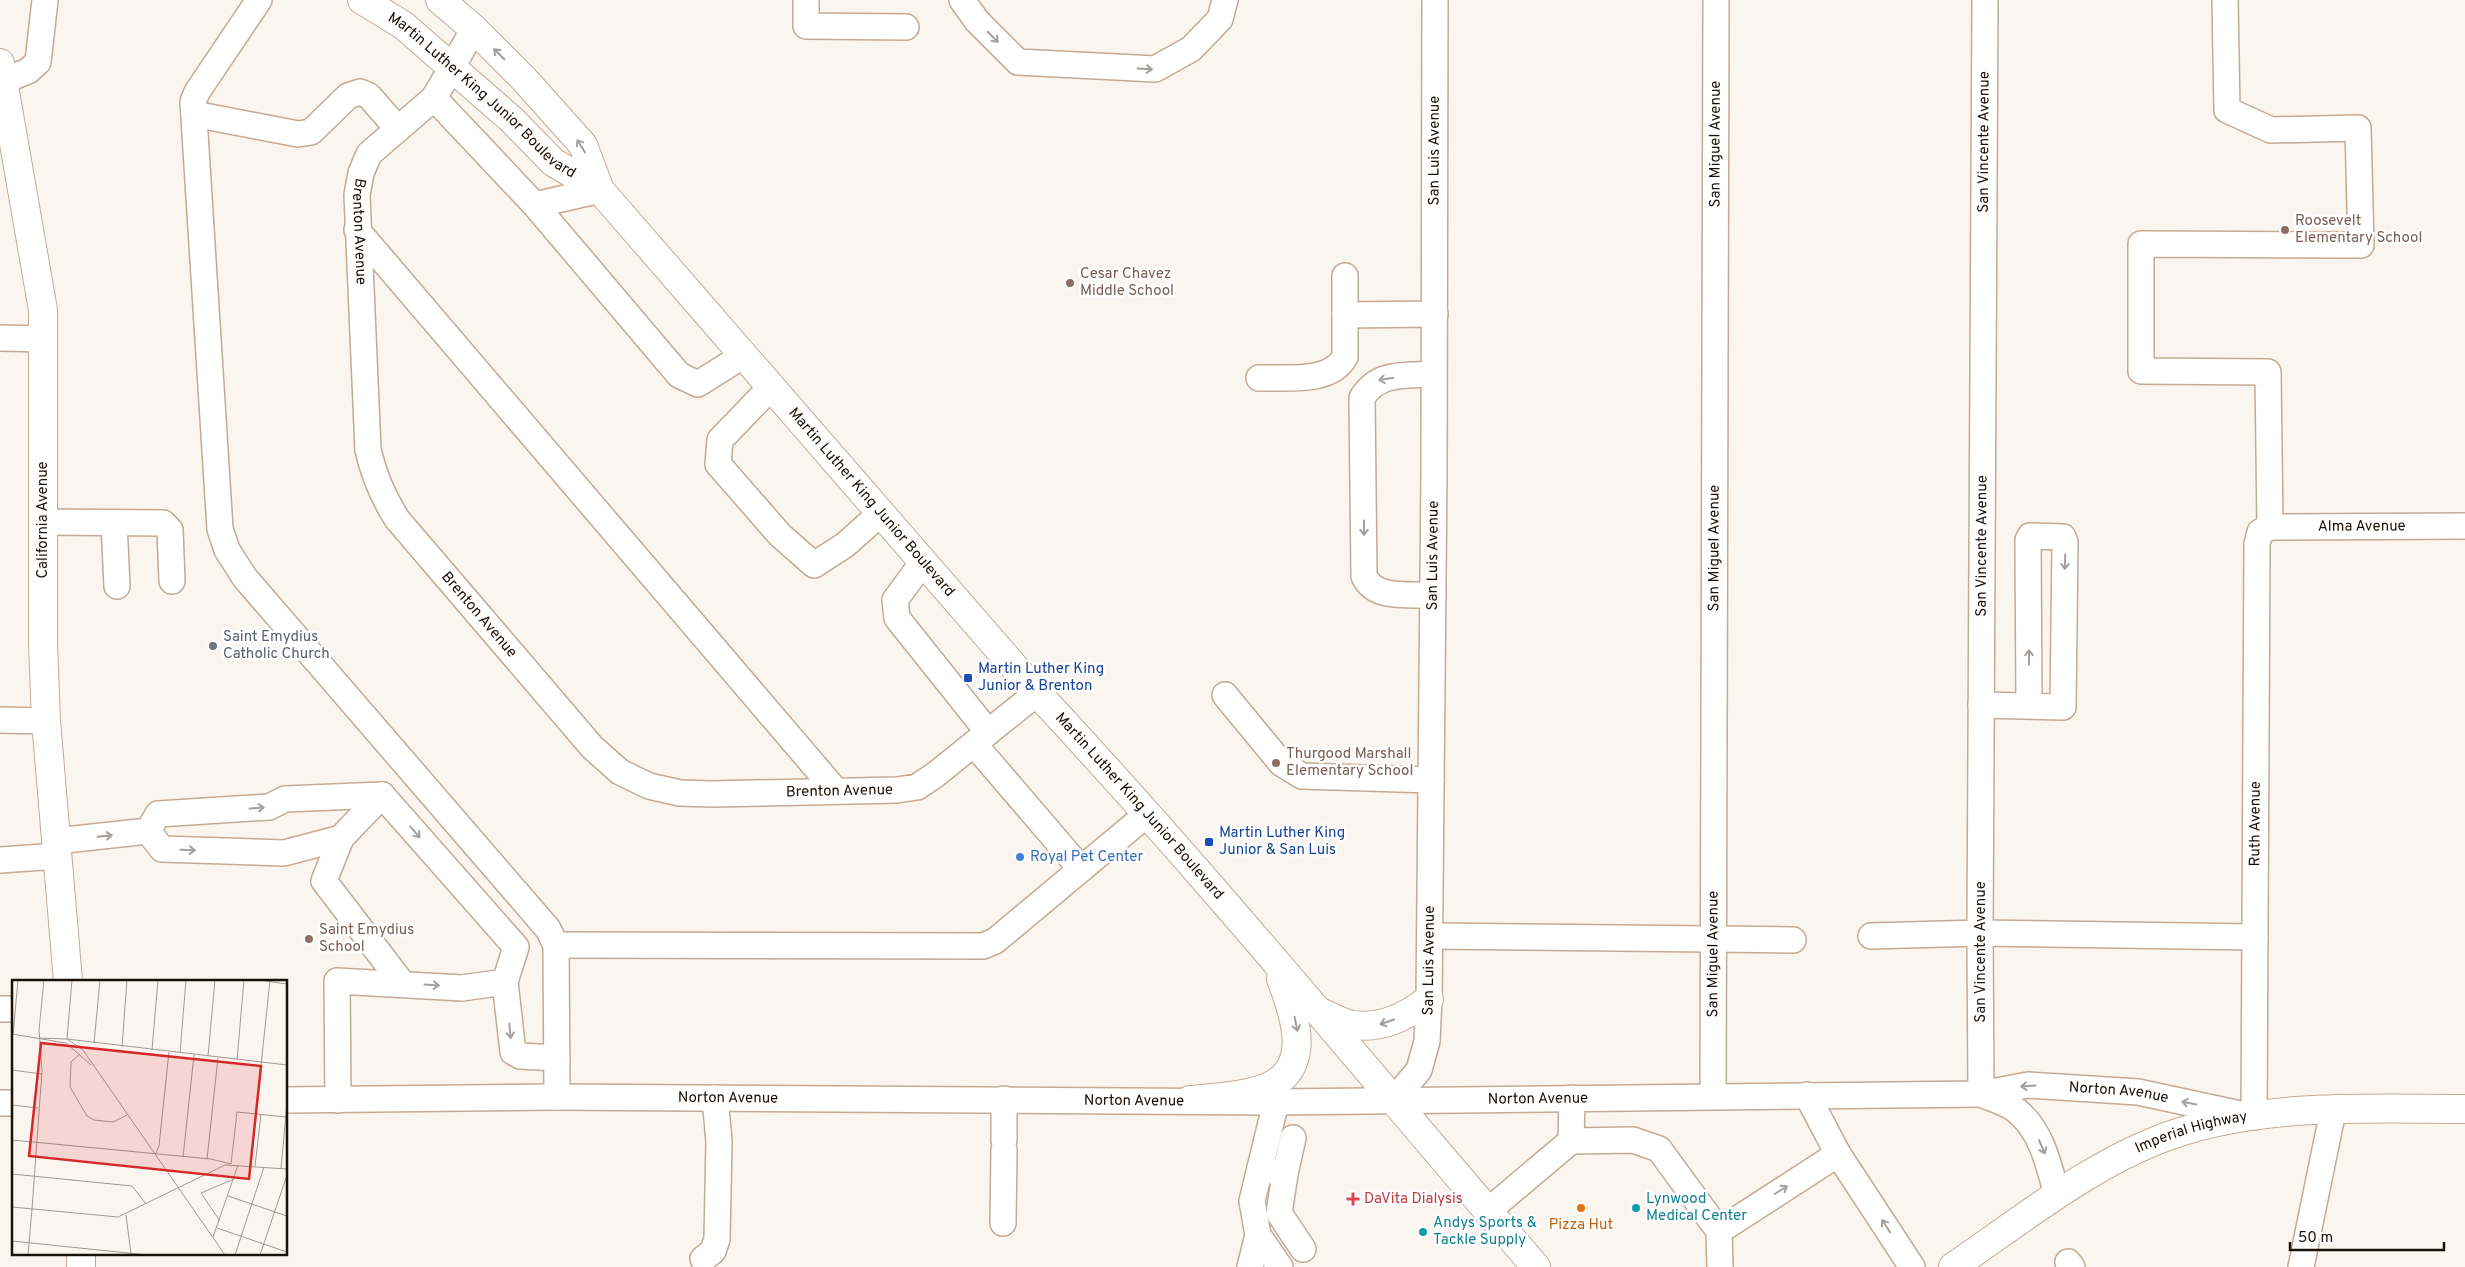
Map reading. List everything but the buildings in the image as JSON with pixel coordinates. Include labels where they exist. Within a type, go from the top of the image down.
[{"type":"main road","name":"Martin Luther King Junior Boulevard","points":[[362,0],[403,25],[512,120],[553,162],[600,190],[1037,693],[1146,814],[1316,1010],[1532,1266]]},
{"type":"main road","name":"Martin Luther King Junior Boulevard","points":[[440,0],[474,29],[524,79],[582,145],[600,190]]},
{"type":"main road","points":[[472,0],[474,29]]},
{"type":"main road","name":"California Avenue","points":[[2,72],[43,310],[43,644],[46,721],[68,980]]},
{"type":"main road","points":[[1190,1100],[1253,1092],[1274,1084],[1286,1074],[1294,1062],[1298,1045],[1297,1027],[1291,1005],[1274,962]]},
{"type":"main road","points":[[1316,1010],[1352,1025],[1377,1025],[1409,1014],[1429,999]]},
{"type":"main road","name":"Imperial Highway","points":[[1953,1267],[2057,1195],[2108,1165],[2179,1132],[2216,1123],[2254,1117],[2333,1111],[2465,1109]]},
{"type":"main road","points":[[81,1254],[81,1267]]},
{"type":"street","points":[[2,72],[28,70],[38,62],[45,0]]},
{"type":"street","points":[[259,0],[197,92],[194,102],[220,529],[227,550],[245,578],[548,929],[556,945],[557,1098]]},
{"type":"street","points":[[806,0],[806,26],[906,26]]},
{"type":"street","points":[[962,0],[977,21],[1018,62],[1154,69],[1191,49],[1220,20],[1225,0]]},
{"type":"street","name":"San Luis Avenue","points":[[1393,1101],[1419,1070],[1428,1041],[1432,780],[1435,0]]},
{"type":"street","name":"San Miguel Avenue","points":[[1713,1096],[1716,0]]},
{"type":"street","name":"San Vincente Avenue","points":[[1981,1094],[1980,933],[1985,0]]},
{"type":"street","name":"Ruth Avenue","points":[[2225,0],[2227,110],[2271,130],[2358,128],[2362,245],[2141,244],[2141,371],[2268,372],[2265,530],[2257,544],[2254,1117]]},
{"type":"street","name":"Brenton Avenue","points":[[474,29],[453,69],[434,98],[370,154],[361,173],[357,195],[368,450],[374,475],[382,495],[410,534],[592,747],[620,772],[649,786],[680,793],[897,790],[917,787],[935,775],[1037,693]]},
{"type":"street","points":[[194,114],[298,134],[311,132],[348,96],[360,92],[369,96],[398,129]]},
{"type":"street","points":[[434,98],[535,205],[679,375],[698,384],[744,355]]},
{"type":"street","points":[[535,205],[600,190]]},
{"type":"street","points":[[358,230],[836,791]]},
{"type":"street","points":[[1259,378],[1325,374],[1340,366],[1344,357],[1345,276]]},
{"type":"street","points":[[1345,315],[1435,314]]},
{"type":"street","points":[[0,338],[44,339]]},
{"type":"street","points":[[1433,595],[1377,592],[1367,585],[1364,576],[1362,398],[1369,387],[1377,381],[1434,374]]},
{"type":"street","points":[[771,387],[720,440],[718,464],[780,535],[814,565],[845,545],[880,513]]},
{"type":"street","points":[[43,522],[163,523],[170,530],[172,581]]},
{"type":"street","points":[[114,522],[117,586]]},
{"type":"street","name":"Alma Avenue","points":[[2265,530],[2465,526]]},
{"type":"street","points":[[1981,705],[2029,706],[2062,706],[2066,542],[2063,537],[2030,536],[2028,540],[2029,706]]},
{"type":"street","points":[[923,562],[895,600],[897,618],[981,738],[1081,868]]},
{"type":"street","points":[[1225,695],[1281,763],[1302,776],[1432,780]]},
{"type":"street","points":[[0,720],[46,721]]},
{"type":"street","points":[[382,796],[516,947],[505,982],[513,1052],[520,1056],[557,1058]]},
{"type":"street","points":[[0,860],[148,831],[158,814],[270,807],[285,799],[382,796]]},
{"type":"street","points":[[382,796],[341,838],[324,881],[402,983]]},
{"type":"street","points":[[556,945],[983,946],[995,941],[1146,814]]},
{"type":"street","points":[[148,831],[162,849],[284,853],[341,838]]},
{"type":"street","points":[[1871,936],[1980,933],[2255,938]]},
{"type":"street","points":[[1430,936],[1712,937],[1793,940]]},
{"type":"street","points":[[338,1100],[337,981],[402,983],[462,988],[505,982]]},
{"type":"street","name":"Norton Avenue","points":[[288,1100],[716,1098],[1276,1102],[1393,1101],[1981,1094],[2028,1085],[2138,1092],[2254,1117]]},
{"type":"street","name":"Norton Avenue","points":[[1981,1094],[2016,1110],[2037,1135],[2048,1161],[2057,1195]]},
{"type":"street","points":[[1807,1095],[1838,1154],[1912,1267]]},
{"type":"street","points":[[703,1259],[713,1250],[717,1240],[718,1141],[716,1098]]},
{"type":"street","points":[[1571,1141],[1572,1098]]},
{"type":"street","points":[[1003,1223],[1004,1100]]},
{"type":"street","points":[[1250,1267],[1258,1235],[1252,1201],[1276,1102]]},
{"type":"street","points":[[2301,1267],[2333,1111]]},
{"type":"street","points":[[1292,1138],[1279,1213],[1303,1249]]},
{"type":"street","points":[[1488,1212],[1571,1141],[1633,1140],[1659,1149],[1719,1231],[1720,1267]]},
{"type":"street","points":[[1719,1231],[1838,1154]]},
{"type":"street","points":[[1260,1168],[1285,1174]]},
{"type":"street","points":[[1258,1235],[1280,1267]]},
{"type":"place","name":"Roosevelt Elementary School","points":[[2285,230]]},
{"type":"place","name":"Cesar Chavez Middle School","points":[[1070,283]]},
{"type":"place","name":"Saint Emydius Catholic Church","points":[[213,646]]},
{"type":"place","name":"Martin Luther King Junior & Brenton","points":[[968,678]]},
{"type":"place","name":"Thurgood Marshall Elementary School","points":[[1276,763]]},
{"type":"place","name":"Martin Luther King Junior & San Luis","points":[[1209,842]]},
{"type":"place","name":"Royal Pet Center","points":[[1020,857]]},
{"type":"place","name":"Saint Emydius School","points":[[309,939]]},
{"type":"place","name":"DaVita Dialysis","points":[[1353,1199]]},
{"type":"place","name":"Pizza Hut","points":[[1581,1208]]},
{"type":"place","name":"Lynwood Medical Center","points":[[1636,1208]]},
{"type":"place","name":"Andys Sports & Tackle Supply","points":[[1423,1232]]}]
